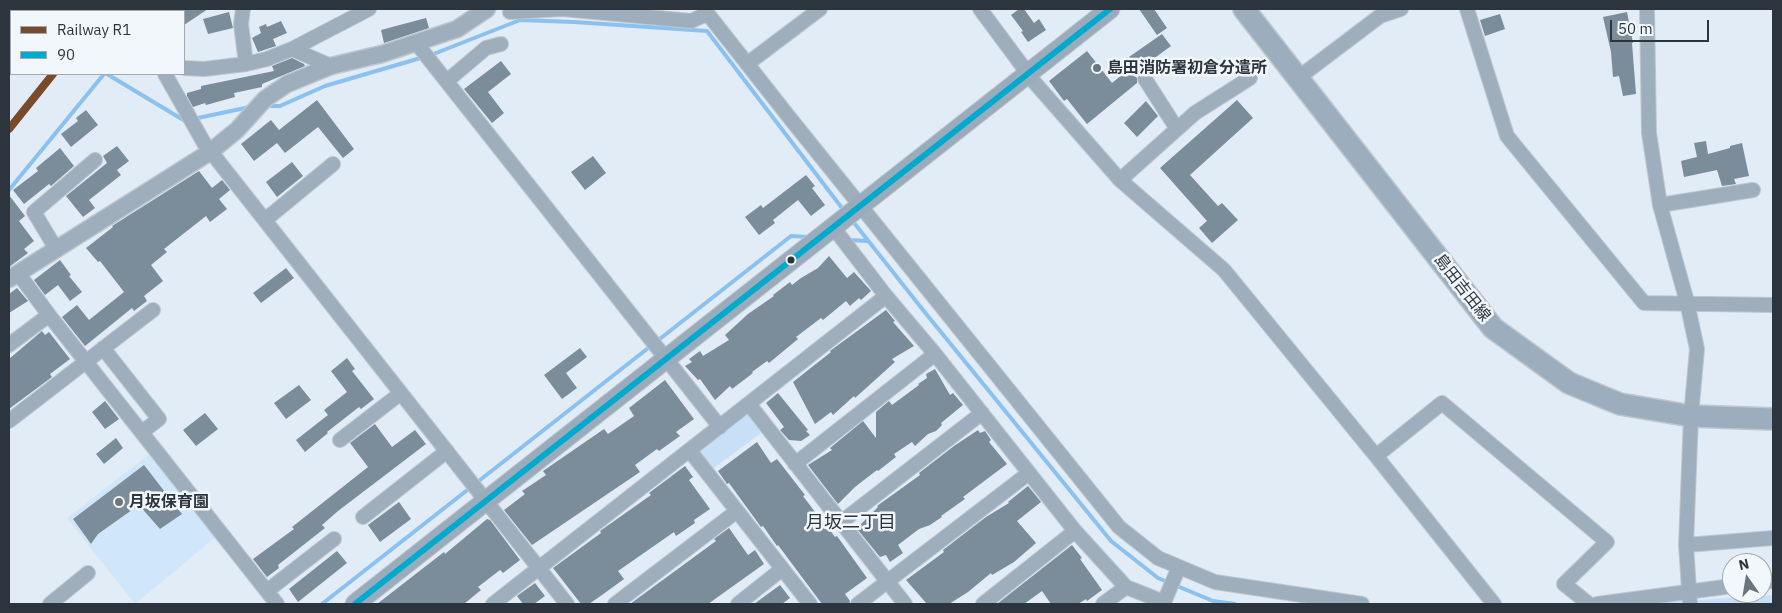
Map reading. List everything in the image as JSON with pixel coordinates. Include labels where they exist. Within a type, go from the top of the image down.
[{"type":"main road","points":[[355,604],[482,496],[810,245],[844,224],[1110,9]]},
{"type":"main road","name":"島田吉田線","points":[[1244,9],[1493,328],[1569,383],[1620,404],[1691,416],[1773,419]]},
{"type":"street","points":[[243,9],[241,24],[246,64]]},
{"type":"street","points":[[185,68],[204,69],[246,64],[267,59],[292,49],[369,9]]},
{"type":"street","points":[[277,604],[49,315],[13,276],[210,152],[237,130],[265,99],[287,84],[331,66],[419,46],[457,29],[487,9]]},
{"type":"street","points":[[510,12],[563,9],[691,21],[706,12],[748,64],[886,296],[935,354],[1075,531],[1126,587],[1164,603],[1178,567]]},
{"type":"street","points":[[748,64],[820,9]]},
{"type":"street","points":[[980,9],[1029,74],[1120,180],[1224,270],[1494,604]]},
{"type":"street","points":[[1298,78],[1380,16],[1401,9]]},
{"type":"street","points":[[1467,9],[1507,136],[1644,303],[1687,302],[1773,305]]},
{"type":"street","points":[[1647,9],[1649,133],[1660,205],[1687,302],[1697,349],[1691,416],[1686,545],[1689,598]]},
{"type":"street","points":[[447,81],[486,48],[501,44]]},
{"type":"street","points":[[419,46],[720,427]]},
{"type":"street","points":[[292,49],[331,66]]},
{"type":"street","points":[[166,75],[210,152],[567,604]]},
{"type":"street","points":[[1145,78],[1177,129]]},
{"type":"street","points":[[1120,180],[1195,113],[1250,78]]},
{"type":"street","points":[[56,248],[34,212],[95,160]]},
{"type":"street","points":[[265,220],[333,164]]},
{"type":"street","points":[[1660,205],[1753,190]]},
{"type":"street","points":[[844,224],[1119,527],[1158,558],[1215,582],[1362,604]]},
{"type":"street","points":[[494,604],[886,296]]},
{"type":"street","points":[[9,421],[153,310]]},
{"type":"street","points":[[9,345],[49,315]]},
{"type":"street","points":[[103,348],[158,419],[142,432]]},
{"type":"street","points":[[795,464],[935,354]]},
{"type":"street","points":[[340,440],[401,393]]},
{"type":"street","points":[[1376,456],[1442,403],[1606,542],[1564,584],[1589,604]]},
{"type":"street","points":[[749,404],[905,604]]},
{"type":"street","points":[[840,523],[982,413]]},
{"type":"street","points":[[363,517],[447,450]]},
{"type":"street","points":[[690,450],[810,604]]},
{"type":"street","points":[[858,604],[1030,473]]},
{"type":"street","points":[[615,604],[737,511]]},
{"type":"street","points":[[983,604],[1075,531]]},
{"type":"street","points":[[1686,545],[1773,538]]},
{"type":"street","points":[[267,591],[334,539]]},
{"type":"street","points":[[738,604],[782,570]]},
{"type":"street","points":[[50,604],[88,573]]},
{"type":"street","points":[[1103,604],[1126,587]]},
{"type":"street","points":[[1596,604],[1689,598],[1722,589]]},
{"type":"shaded area","points":[[746,413],[761,433],[710,471],[695,451]]},
{"type":"shaded area","points":[[152,452],[217,536],[135,604],[67,518]]},
{"type":"shaded area","points":[[1772,595],[1773,604],[1654,604],[1722,598],[1722,603],[1772,603]]},
{"type":"building","points":[[184,9],[208,9],[185,24]]},
{"type":"building","points":[[1019,9],[1024,9],[1034,23],[1039,19],[1046,30],[1028,42],[1021,32],[1023,31],[1011,15]]},
{"type":"building","points":[[1139,9],[1154,9],[1167,28],[1157,35]]},
{"type":"building","points":[[229,12],[233,28],[208,34],[203,19]]},
{"type":"building","points":[[1627,12],[1633,43],[1636,94],[1623,96],[1619,76],[1613,77],[1611,52],[1603,17]]},
{"type":"building","points":[[1500,14],[1505,29],[1485,36],[1480,20]]},
{"type":"building","points":[[426,18],[429,28],[384,43],[381,30]]},
{"type":"building","points":[[281,21],[287,33],[273,39],[276,46],[258,52],[252,38],[261,33],[259,27],[266,24],[267,27]]},
{"type":"building","points":[[1162,34],[1171,46],[1138,70],[1129,57]]},
{"type":"building","points":[[1087,51],[1112,83],[1129,69],[1137,78],[1137,83],[1087,124],[1067,99],[1064,101],[1049,81]]},
{"type":"building","points":[[292,58],[305,66],[262,84],[262,87],[234,93],[235,97],[193,107],[187,96],[187,93],[201,89],[201,86],[274,71],[272,66]]},
{"type":"building","points":[[501,61],[511,74],[488,92],[504,113],[492,123],[464,89]]},
{"type":"building","points":[[317,100],[354,149],[343,158],[318,127],[285,153],[277,143],[254,161],[241,144],[271,120],[279,130]]},
{"type":"building","points":[[1237,100],[1253,118],[1190,175],[1218,206],[1222,203],[1238,220],[1212,243],[1199,228],[1207,221],[1160,168]]},
{"type":"building","points":[[1146,101],[1158,116],[1137,137],[1124,123]]},
{"type":"building","points":[[86,110],[98,125],[71,147],[61,134],[78,121],[76,118]]},
{"type":"building","points":[[1706,141],[1708,154],[1742,143],[1749,176],[1734,179],[1736,184],[1722,186],[1717,170],[1684,177],[1681,161],[1697,157],[1694,143]]},
{"type":"building","points":[[117,146],[129,161],[117,170],[121,175],[89,200],[95,208],[83,217],[66,196],[107,163],[103,156]]},
{"type":"building","points":[[60,148],[74,166],[51,186],[49,184],[24,204],[13,190],[38,171],[36,168]]},
{"type":"building","points":[[593,156],[606,173],[585,190],[571,172]]},
{"type":"building","points":[[292,162],[303,176],[277,197],[266,182]]},
{"type":"building","points":[[199,171],[212,188],[222,180],[230,190],[219,199],[227,209],[210,222],[206,216],[164,249],[167,252],[151,265],[163,281],[144,296],[147,301],[134,311],[132,308],[85,346],[62,317],[77,305],[89,320],[124,292],[100,261],[98,262],[86,248],[112,226]]},
{"type":"building","points":[[806,175],[815,186],[812,188],[825,205],[811,216],[798,200],[773,220],[775,223],[759,235],[745,217],[761,205],[763,208]]},
{"type":"building","points":[[9,195],[25,216],[19,221],[34,241],[24,249],[28,253],[9,267]]},
{"type":"building","points":[[829,256],[847,278],[854,272],[871,291],[861,300],[859,298],[850,306],[846,301],[823,320],[821,318],[796,337],[798,339],[769,363],[767,361],[732,389],[730,386],[715,400],[700,379],[698,380],[685,366],[692,362],[689,359],[700,351],[703,356],[729,340],[725,335],[748,314],[790,282],[792,285],[818,268]]},
{"type":"building","points":[[60,260],[71,275],[69,276],[82,292],[70,301],[58,285],[45,295],[34,280]]},
{"type":"building","points":[[286,268],[294,278],[261,303],[253,293]]},
{"type":"building","points":[[17,288],[28,301],[9,313],[9,294]]},
{"type":"building","points":[[886,310],[895,321],[893,322],[914,346],[892,359],[895,362],[855,398],[854,396],[833,415],[831,412],[815,424],[793,382],[830,351]]},
{"type":"building","points":[[42,331],[45,335],[49,332],[70,359],[50,374],[52,377],[9,409],[9,359]]},
{"type":"building","points":[[580,348],[587,357],[566,373],[577,388],[562,399],[544,375]]},
{"type":"building","points":[[347,358],[355,369],[352,371],[374,399],[361,409],[359,407],[305,452],[296,440],[328,415],[324,410],[347,392],[331,371]]},
{"type":"building","points":[[935,369],[950,395],[953,393],[963,405],[941,423],[942,425],[936,431],[928,434],[915,446],[912,442],[894,454],[896,457],[855,487],[838,504],[808,465],[832,450],[830,448],[863,421],[876,438],[876,412],[889,401],[892,405],[919,385],[927,378],[926,374]]},
{"type":"building","points":[[665,380],[694,419],[676,432],[680,436],[659,451],[657,449],[635,465],[640,472],[532,545],[504,510],[525,494],[522,491],[546,475],[543,471],[604,429],[608,434],[634,416],[629,408]]},
{"type":"building","points":[[299,385],[311,400],[286,419],[274,403]]},
{"type":"building","points":[[778,393],[808,430],[806,431],[810,435],[801,441],[789,440],[780,430],[784,427],[766,403]]},
{"type":"building","points":[[105,401],[119,419],[105,429],[92,412]]},
{"type":"building","points":[[205,413],[218,429],[196,446],[183,430]]},
{"type":"building","points":[[375,424],[392,447],[415,430],[426,444],[338,511],[322,525],[325,528],[278,565],[279,568],[267,577],[253,559],[294,529],[292,527],[368,467],[350,443]]},
{"type":"building","points":[[978,430],[980,433],[985,431],[991,440],[989,442],[1007,464],[963,497],[965,499],[942,517],[930,525],[919,529],[898,545],[903,553],[890,562],[886,555],[880,557],[858,530],[860,525],[877,506],[920,475],[919,473],[954,446]]},
{"type":"building","points":[[116,438],[123,448],[104,464],[96,454]]},
{"type":"building","points":[[757,442],[771,463],[777,459],[805,495],[803,496],[824,524],[835,537],[837,536],[867,578],[845,594],[850,601],[849,604],[822,604],[778,545],[763,526],[761,527],[718,471]]},
{"type":"building","points":[[144,465],[182,514],[160,529],[139,505],[98,534],[91,544],[73,519]]},
{"type":"building","points":[[685,466],[693,477],[689,480],[710,509],[694,520],[695,523],[676,536],[674,532],[618,571],[624,579],[589,604],[581,604],[553,568],[601,533],[600,531],[651,495],[649,493]]},
{"type":"building","points":[[1028,486],[1041,502],[1017,521],[1036,543],[1014,562],[992,575],[991,573],[968,592],[949,604],[927,604],[906,580],[944,552],[943,550],[986,517],[1009,503]]},
{"type":"building","points":[[399,502],[411,519],[380,542],[368,525]]},
{"type":"building","points":[[487,519],[490,520],[520,560],[503,573],[500,570],[478,587],[481,590],[464,604],[377,604],[444,552],[445,554]]},
{"type":"building","points":[[729,528],[748,555],[755,550],[764,564],[708,604],[630,604],[716,541],[714,539]]},
{"type":"building","points":[[1072,545],[1102,590],[1087,601],[1086,599],[1078,604],[1051,604],[1042,591],[1024,604],[997,604]]},
{"type":"building","points":[[337,551],[347,563],[298,602],[289,589]]},
{"type":"building","points":[[535,583],[545,596],[534,604],[523,604],[517,596]]},
{"type":"building","points":[[780,585],[790,598],[782,604],[754,604]]},
{"type":"waterway","points":[[431,55],[520,20],[707,31],[845,212]]},
{"type":"waterway","points":[[265,106],[280,106],[325,86],[424,57]]},
{"type":"waterway","points":[[9,190],[103,75]]},
{"type":"waterway","points":[[109,75],[187,121]]},
{"type":"waterway","points":[[193,119],[250,107]]},
{"type":"waterway","points":[[851,219],[1111,541],[1158,578],[1213,601],[1235,604]]},
{"type":"waterway","points":[[322,604],[791,236],[810,237]]},
{"type":"waterway","points":[[847,240],[868,241]]},
{"type":"rail line","name":"R1","points":[[9,129],[52,75]]},
{"type":"transit line","name":"90","points":[[355,604],[1110,9]]},
{"type":"place","name":"島田消防署初倉分遣所","points":[[1097,68]]},
{"type":"place","name":"月坂保育園","points":[[119,502]]},
{"type":"district","name":"月坂二丁目","points":[[851,523]]}]
